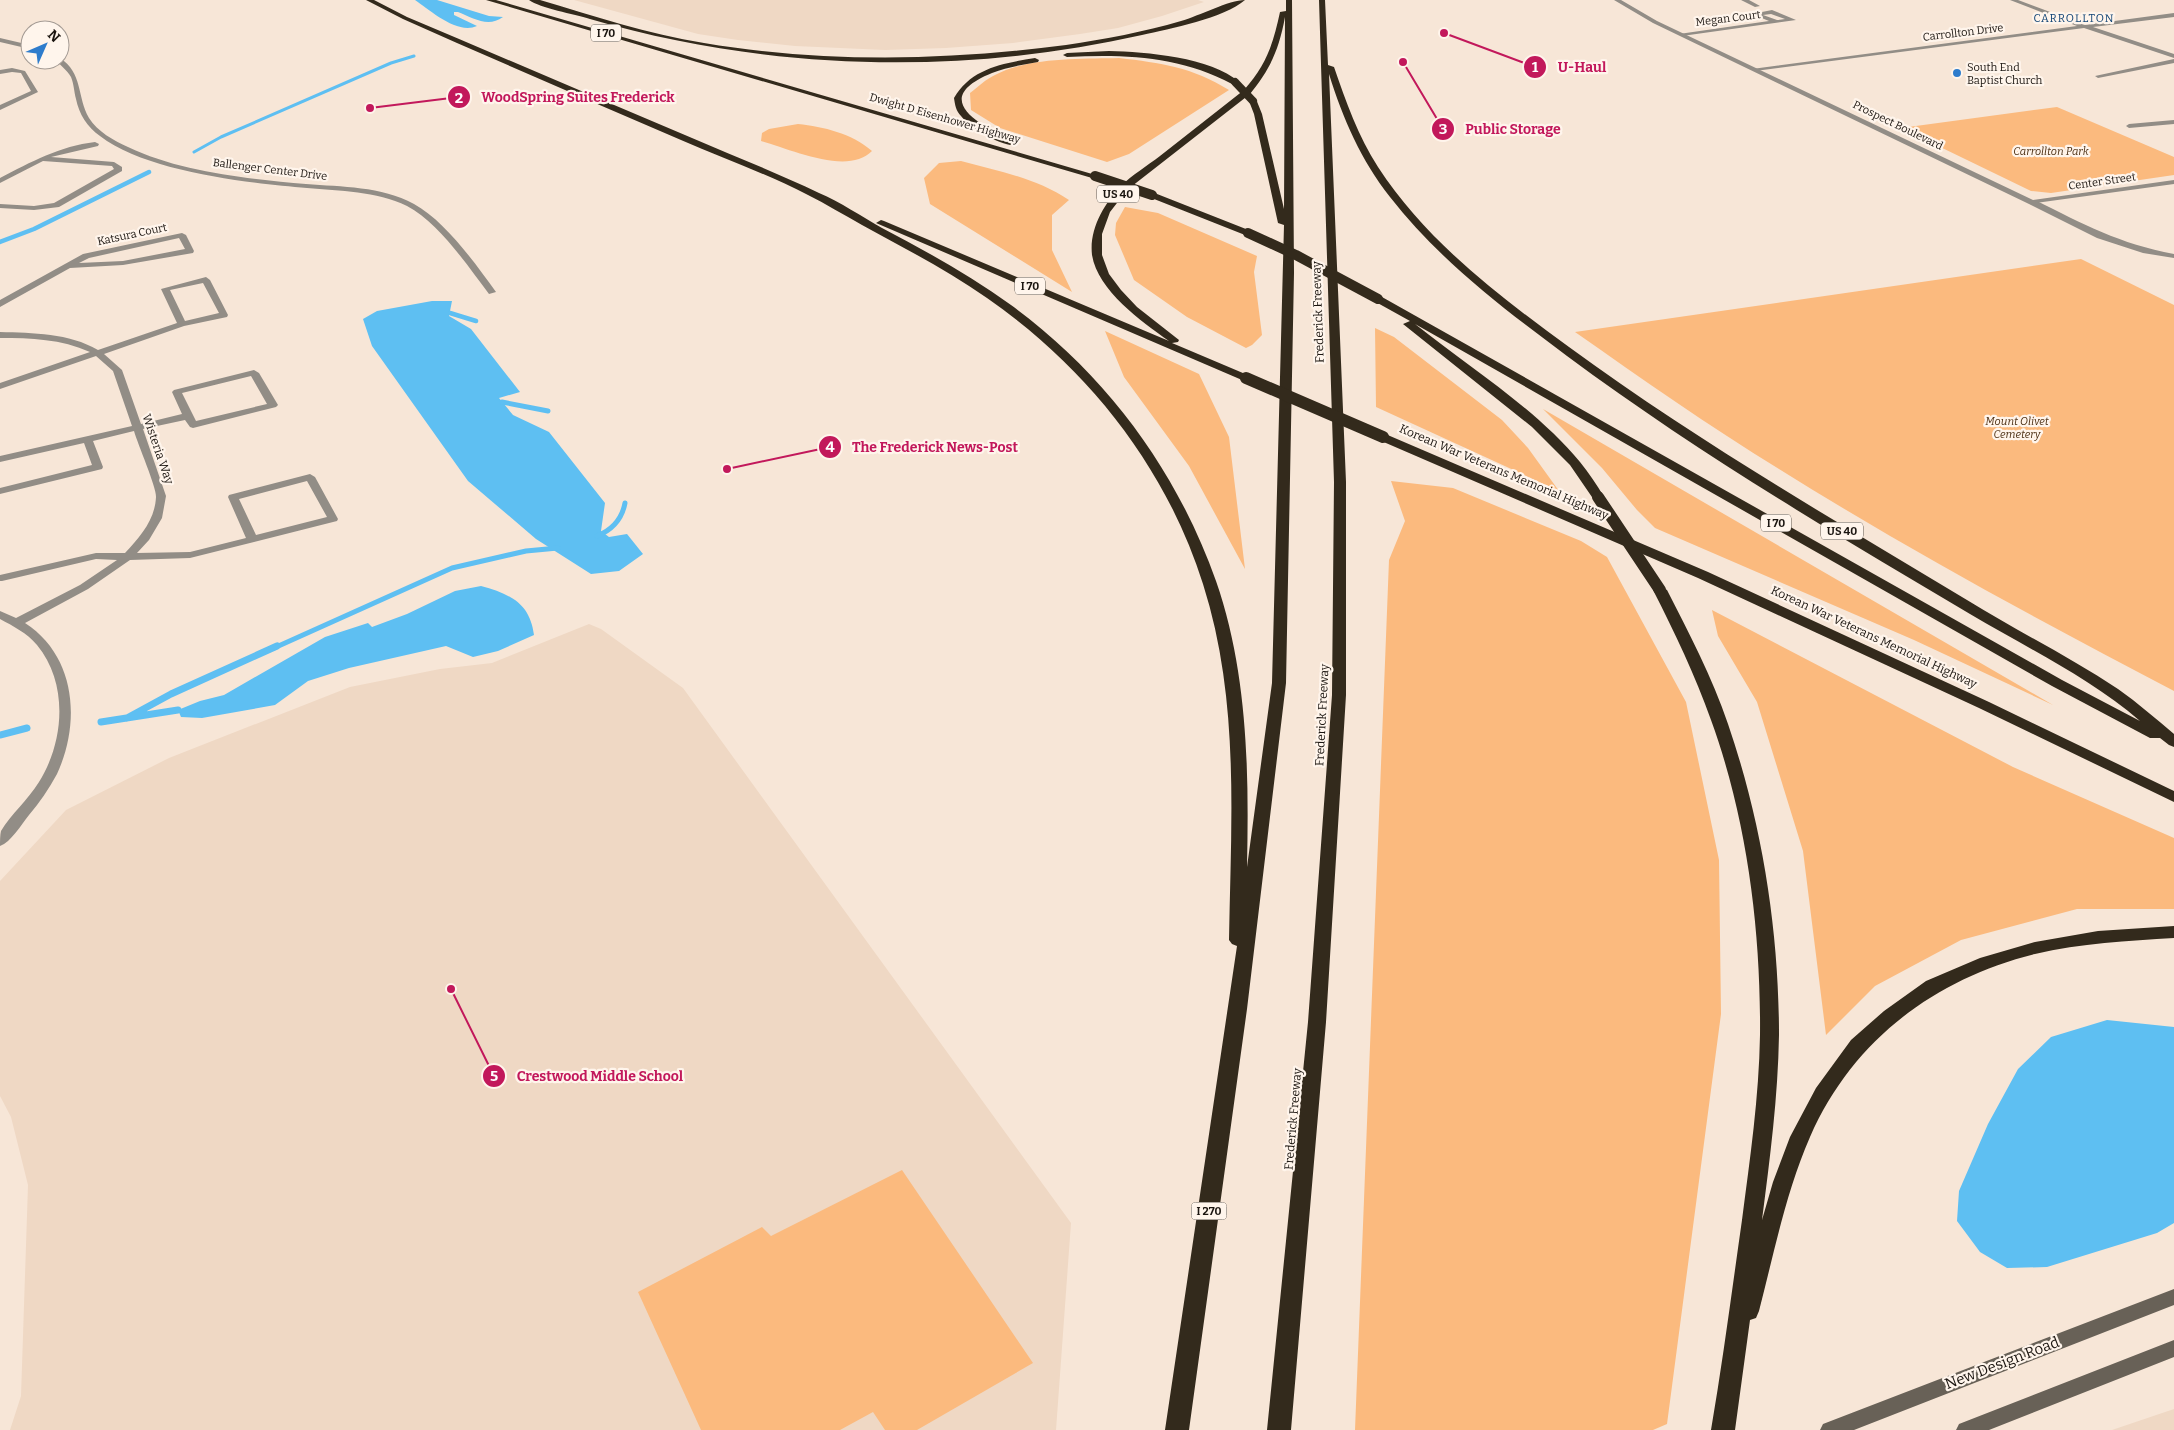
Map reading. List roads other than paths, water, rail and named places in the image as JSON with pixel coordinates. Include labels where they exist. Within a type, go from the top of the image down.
[{"type":"highway","points":[[358,0],[405,18]]},
{"type":"highway","name":"I 70","points":[[369,0],[405,18],[813,194]]},
{"type":"highway","name":"Dwight D Eisenhower Highway","points":[[489,0],[1095,176],[1152,195],[1248,233],[1296,255],[1378,299]]},
{"type":"highway","points":[[532,0],[647,32],[700,44],[769,53],[852,58],[954,57],[1050,49],[1140,33],[1211,14],[1242,0]]},
{"type":"highway","points":[[1211,14],[1235,0]]},
{"type":"highway","name":"US 40","points":[[1246,378],[1176,342],[1130,307],[1115,292],[1105,275],[1095,242],[1102,216],[1110,203],[1124,188],[1247,92],[1264,72],[1275,48],[1285,0]]},
{"type":"highway","points":[[1238,1009],[1279,683],[1289,274],[1289,0]]},
{"type":"highway","name":"Frederick Freeway","points":[[1279,1430],[1317,1022],[1340,695],[1340,482],[1322,0]]},
{"type":"highway","name":"US 40","points":[[1325,52],[1349,124],[1381,179],[1412,218],[1437,243],[1516,313],[1594,372],[1671,425],[1769,487],[2116,694],[2174,743]]},
{"type":"highway","points":[[1047,162],[966,118],[958,103],[963,88],[981,76],[1009,65],[1044,58],[1085,54],[1140,56],[1178,61],[1211,70],[1235,82],[1253,101],[1258,114],[1283,222],[1289,274]]},
{"type":"highway","points":[[813,194],[972,283],[1009,309],[1074,363],[1105,395],[1132,430],[1168,486],[1191,529],[1210,581],[1224,640],[1235,701],[1239,777],[1238,1009]]},
{"type":"highway","name":"Korean War Veterans Memorial Highway","points":[[813,194],[1721,583],[1984,705],[2174,797]]},
{"type":"highway","points":[[1378,299],[1425,338],[1507,400],[1543,431],[1575,463],[1660,590],[1702,677],[1723,736],[1748,828],[1763,926],[1769,1009],[1768,1076],[1760,1156],[1734,1365],[1723,1430]]},
{"type":"highway","name":"I 70","points":[[1378,299],[2057,683],[2174,743]]},
{"type":"highway","points":[[1734,1365],[1783,1182],[1797,1146],[1823,1093],[1858,1045],[1891,1016],[1932,986],[1986,963],[2035,948],[2098,937],[2174,932]]},
{"type":"highway","name":"I 270","points":[[1177,1430],[1238,1009]]},
{"type":"main road","name":"New Design Road","points":[[1830,1430],[2174,1297]]},
{"type":"main road","points":[[1966,1430],[2174,1348]]},
{"type":"street","name":"Prospect Boulevard","points":[[1617,0],[1655,22],[2100,236],[2146,251],[2174,256]]},
{"type":"street","points":[[1744,0],[1757,6]]},
{"type":"street","points":[[2013,0],[2174,56]]},
{"type":"street","name":"Megan Court","points":[[1682,34],[1793,20],[1772,12],[1756,14],[1776,22]]},
{"type":"street","name":"Carrollton Drive","points":[[1755,69],[2174,15]]},
{"type":"street","points":[[0,40],[20,45]]},
{"type":"street","points":[[2098,76],[2174,60]]},
{"type":"street","points":[[0,72],[12,70],[23,72],[35,92],[0,108]]},
{"type":"street","name":"Ballenger Center Drive","points":[[70,70],[74,74],[85,117],[92,125],[122,147],[148,157],[211,174],[255,181],[362,191],[410,204],[430,219],[492,292]]},
{"type":"street","points":[[2129,126],[2174,122]]},
{"type":"street","points":[[0,181],[51,155],[59,155],[111,140]]},
{"type":"street","points":[[0,206],[34,208],[56,205],[119,169],[114,164],[42,159]]},
{"type":"street","name":"Center Street","points":[[2032,202],[2174,182]]},
{"type":"street","name":"Katsura Court","points":[[0,304],[86,256],[103,251],[182,235],[190,251],[123,263],[70,266]]},
{"type":"street","points":[[0,386],[182,324],[224,315],[206,280],[165,288],[182,324]]},
{"type":"street","name":"Wisteria Way","points":[[0,335],[69,340],[98,354],[118,370],[161,496],[162,508],[154,526],[142,544],[129,555],[96,580],[18,621]]},
{"type":"street","points":[[254,373],[273,405],[193,425],[188,416],[177,392],[254,373]]},
{"type":"street","points":[[0,459],[188,416]]},
{"type":"street","points":[[0,491],[98,467],[87,438]]},
{"type":"street","points":[[2,578],[74,559],[96,556],[164,557],[190,555],[253,540],[332,519],[310,478],[233,497],[253,540]]},
{"type":"street","points":[[0,614],[18,621],[42,642],[59,669],[67,713],[61,745],[50,774],[25,812],[0,841]]},
{"type":"water","points":[[415,0],[437,0],[489,16],[503,17],[492,22],[486,22],[454,12],[454,15],[477,26],[461,27],[444,20]]},
{"type":"water","points":[[432,301],[452,301],[449,316],[471,329],[520,392],[499,398],[513,415],[549,432],[605,503],[601,531],[609,537],[627,534],[643,554],[619,571],[591,574],[536,539],[468,481],[372,346],[363,319],[377,311]]},
{"type":"water","points":[[481,586],[517,601],[528,615],[534,635],[498,651],[473,657],[446,646],[349,668],[308,681],[275,705],[202,718],[181,717],[178,710],[200,701],[224,695],[325,637],[368,623],[372,627],[407,614],[455,591]]},
{"type":"water","points":[[2107,1020],[2174,1027],[2174,1223],[2157,1233],[2047,1267],[2007,1268],[1980,1252],[1957,1221],[1959,1191],[1988,1124],[2018,1069],[2051,1037]]},
{"type":"waterway","points":[[194,152],[221,137],[391,63],[414,56]]},
{"type":"waterway","points":[[0,242],[34,229],[149,172]]},
{"type":"waterway","points":[[450,313],[476,321]]},
{"type":"waterway","points":[[502,402],[548,411]]},
{"type":"waterway","points":[[597,536],[607,531],[616,523],[625,503]]},
{"type":"waterway","points":[[274,648],[452,568],[526,551],[558,548]]},
{"type":"waterway","points":[[127,718],[171,694],[277,646]]},
{"type":"waterway","points":[[127,718],[178,710]]},
{"type":"waterway","points":[[101,722],[127,718]]},
{"type":"waterway","points":[[0,735],[27,728]]},
{"type":"place","name":"U-Haul","points":[[1444,33]]},
{"type":"place","name":"Public Storage","points":[[1403,62]]},
{"type":"place","name":"South End Baptist Church","points":[[1957,73]]},
{"type":"place","name":"WoodSpring Suites Frederick","points":[[370,108]]},
{"type":"place","name":"The Frederick News-Post","points":[[727,469]]},
{"type":"place","name":"Crestwood Middle School","points":[[451,989]]},
{"type":"district","name":"CARROLLTON","points":[[2074,18]]},
{"type":"park label","name":"Carrollton Park","points":[[2051,151]]},
{"type":"park label","name":"Mount Olivet Cemetery","points":[[2017,427]]}]
